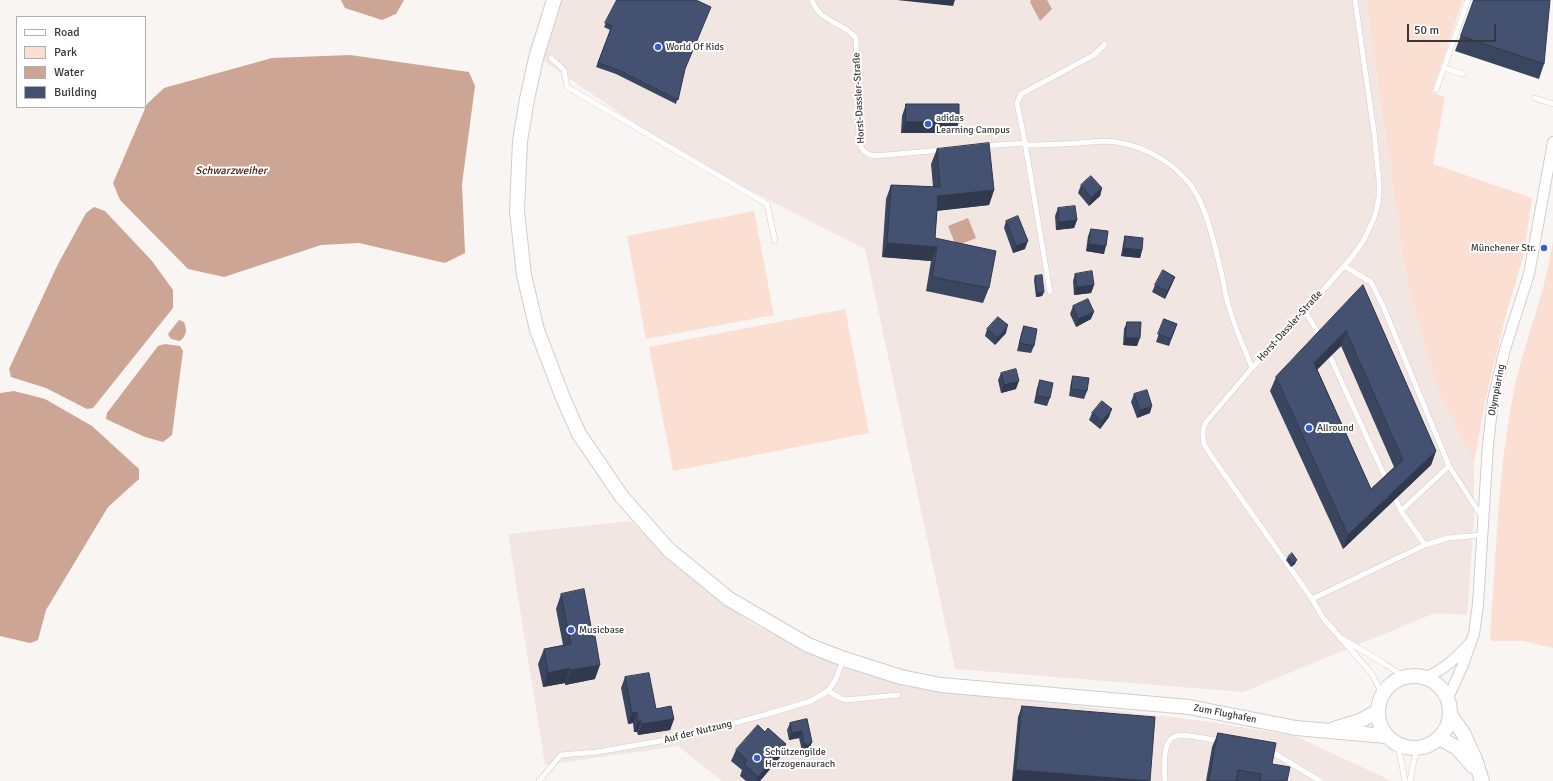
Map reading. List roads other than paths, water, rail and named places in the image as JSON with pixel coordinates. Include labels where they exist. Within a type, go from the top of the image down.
[{"type":"street","name":"Zum Flughafen","points":[[554,0],[536,58],[520,140],[517,211],[524,275],[537,330],[563,398],[579,434],[622,497],[669,550],[729,599],[808,645],[844,659],[901,677],[941,685],[1189,707],[1271,724],[1313,730],[1330,730],[1386,736]]},
{"type":"street","name":"Olympiaring","points":[[1448,698],[1462,667],[1476,625],[1488,445],[1494,400],[1505,350],[1529,274],[1553,142]]},
{"type":"street","name":"Olympiaring","points":[[1426,677],[1446,667],[1470,643]]},
{"type":"street","points":[[1419,675],[1426,677],[1436,682],[1443,689],[1448,698],[1451,707],[1451,716],[1445,732],[1433,743],[1418,748],[1408,748],[1398,745],[1386,736],[1379,720],[1379,702],[1382,694],[1392,683],[1404,676],[1419,675]]},
{"type":"street","name":"Zum Flughafen","points":[[1330,730],[1360,721],[1378,711]]},
{"type":"street","points":[[1451,716],[1462,733],[1475,759],[1481,779]]},
{"type":"street","points":[[1440,738],[1457,748],[1464,755],[1481,779]]},
{"type":"lane","name":"Horst-Dassler-Straße","points":[[812,0],[816,10],[822,16],[851,32],[856,38],[859,138],[863,151],[869,155],[875,156],[945,149]]},
{"type":"lane","name":"Horst-Dassler-Straße","points":[[975,147],[1097,141],[1116,142],[1132,146],[1149,153],[1164,161],[1182,175],[1191,186],[1203,208],[1219,263],[1226,298],[1233,322],[1252,368],[1344,266],[1364,240],[1375,216],[1379,196],[1379,181],[1374,132],[1355,0]]},
{"type":"lane","points":[[1436,90],[1468,0]]},
{"type":"lane","points":[[1050,292],[1017,103],[1021,94],[1094,55],[1105,44]]},
{"type":"lane","points":[[551,58],[564,70],[567,87],[767,204],[774,241]]},
{"type":"lane","points":[[1444,68],[1463,74]]},
{"type":"lane","points":[[1535,98],[1553,104]]},
{"type":"lane","points":[[1344,266],[1371,282],[1449,466],[1483,520]]},
{"type":"lane","points":[[1305,311],[1322,340]]},
{"type":"lane","points":[[1326,347],[1401,511],[1425,545]]},
{"type":"lane","points":[[1252,368],[1206,422],[1203,430],[1204,444],[1312,599],[1323,618],[1372,674],[1382,694]]},
{"type":"lane","points":[[1401,511],[1449,466]]},
{"type":"lane","points":[[1312,599],[1425,545],[1448,538],[1482,535]]},
{"type":"lane","points":[[1338,636],[1404,676]]},
{"type":"lane","name":"Auf der Nutzung","points":[[539,781],[561,755],[597,752],[678,738],[811,701],[828,691],[836,679],[844,659]]},
{"type":"lane","points":[[828,691],[846,700],[898,695]]},
{"type":"lane","points":[[1165,781],[1165,748],[1169,741],[1175,736],[1182,734],[1227,742]]},
{"type":"lane","points":[[1398,745],[1405,781]]},
{"type":"lane","points":[[1263,748],[1281,756],[1320,781]]},
{"type":"lane","points":[[1410,781],[1418,748]]},
{"type":"water","points":[[341,0],[404,0],[396,14],[382,20],[345,8]]},
{"type":"water","points":[[1031,0],[1047,0],[1052,9],[1040,21],[1030,2]]},
{"type":"water","name":"Schwarzweiher","points":[[350,55],[469,72],[475,86],[462,184],[465,253],[445,263],[359,243],[321,245],[224,277],[188,269],[120,200],[113,183],[147,104],[164,88],[272,58]]},
{"type":"water","points":[[94,207],[105,211],[152,261],[173,290],[173,308],[93,408],[87,409],[46,388],[11,377],[9,369],[58,264],[86,213]]},
{"type":"water","points":[[968,218],[976,238],[956,246],[948,226]]},
{"type":"water","points":[[179,320],[184,322],[186,328],[184,337],[180,341],[171,339],[168,334]]},
{"type":"water","points":[[165,344],[180,346],[183,351],[172,435],[163,442],[145,437],[106,419],[107,413],[158,346]]},
{"type":"water","points":[[14,391],[45,399],[92,426],[139,469],[139,479],[108,507],[46,610],[38,640],[30,643],[0,636],[0,393]]},
{"type":"place","name":"World Of Kids","points":[[658,47]]},
{"type":"place","name":"adidas Learning Campus","points":[[928,124]]},
{"type":"place","name":"Münchener Str.","points":[[1544,248]]},
{"type":"place","name":"Allround","points":[[1309,428]]},
{"type":"place","name":"Musicbase","points":[[571,630]]},
{"type":"place","name":"Schützengilde Herzogenaurach","points":[[757,758]]}]
